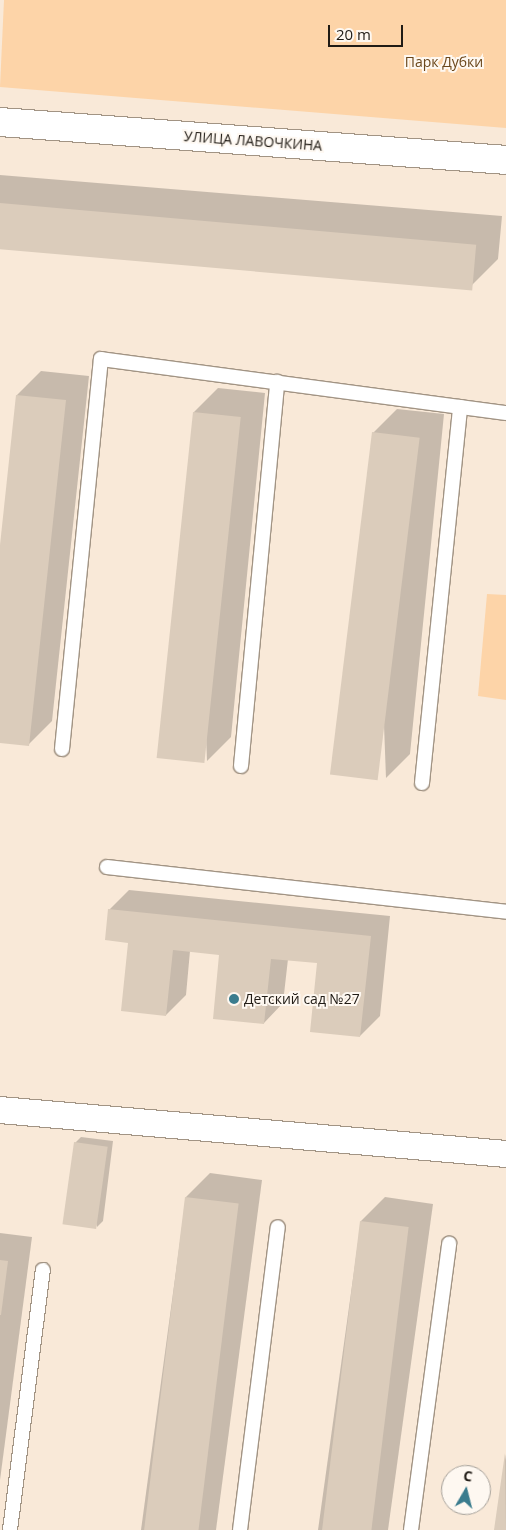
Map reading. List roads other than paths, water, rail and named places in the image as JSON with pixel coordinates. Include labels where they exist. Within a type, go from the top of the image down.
[{"type":"street","name":"УЛИЦА ЛАВОЧКИНА","points":[[0,122],[506,160]]},
{"type":"street","points":[[0,1110],[506,1154]]},
{"type":"lane","points":[[62,749],[101,359],[506,413]]},
{"type":"lane","points":[[241,766],[277,382]]},
{"type":"lane","points":[[422,783],[460,407]]},
{"type":"lane","points":[[107,867],[506,912]]},
{"type":"lane","points":[[240,1530],[278,1227]]},
{"type":"lane","points":[[411,1530],[448,1244]]},
{"type":"lane","points":[[10,1530],[44,1270]]},
{"type":"place","name":"Детский сад №27","points":[[234,999]]},
{"type":"park label","name":"Парк Дубки","points":[[444,62]]}]
